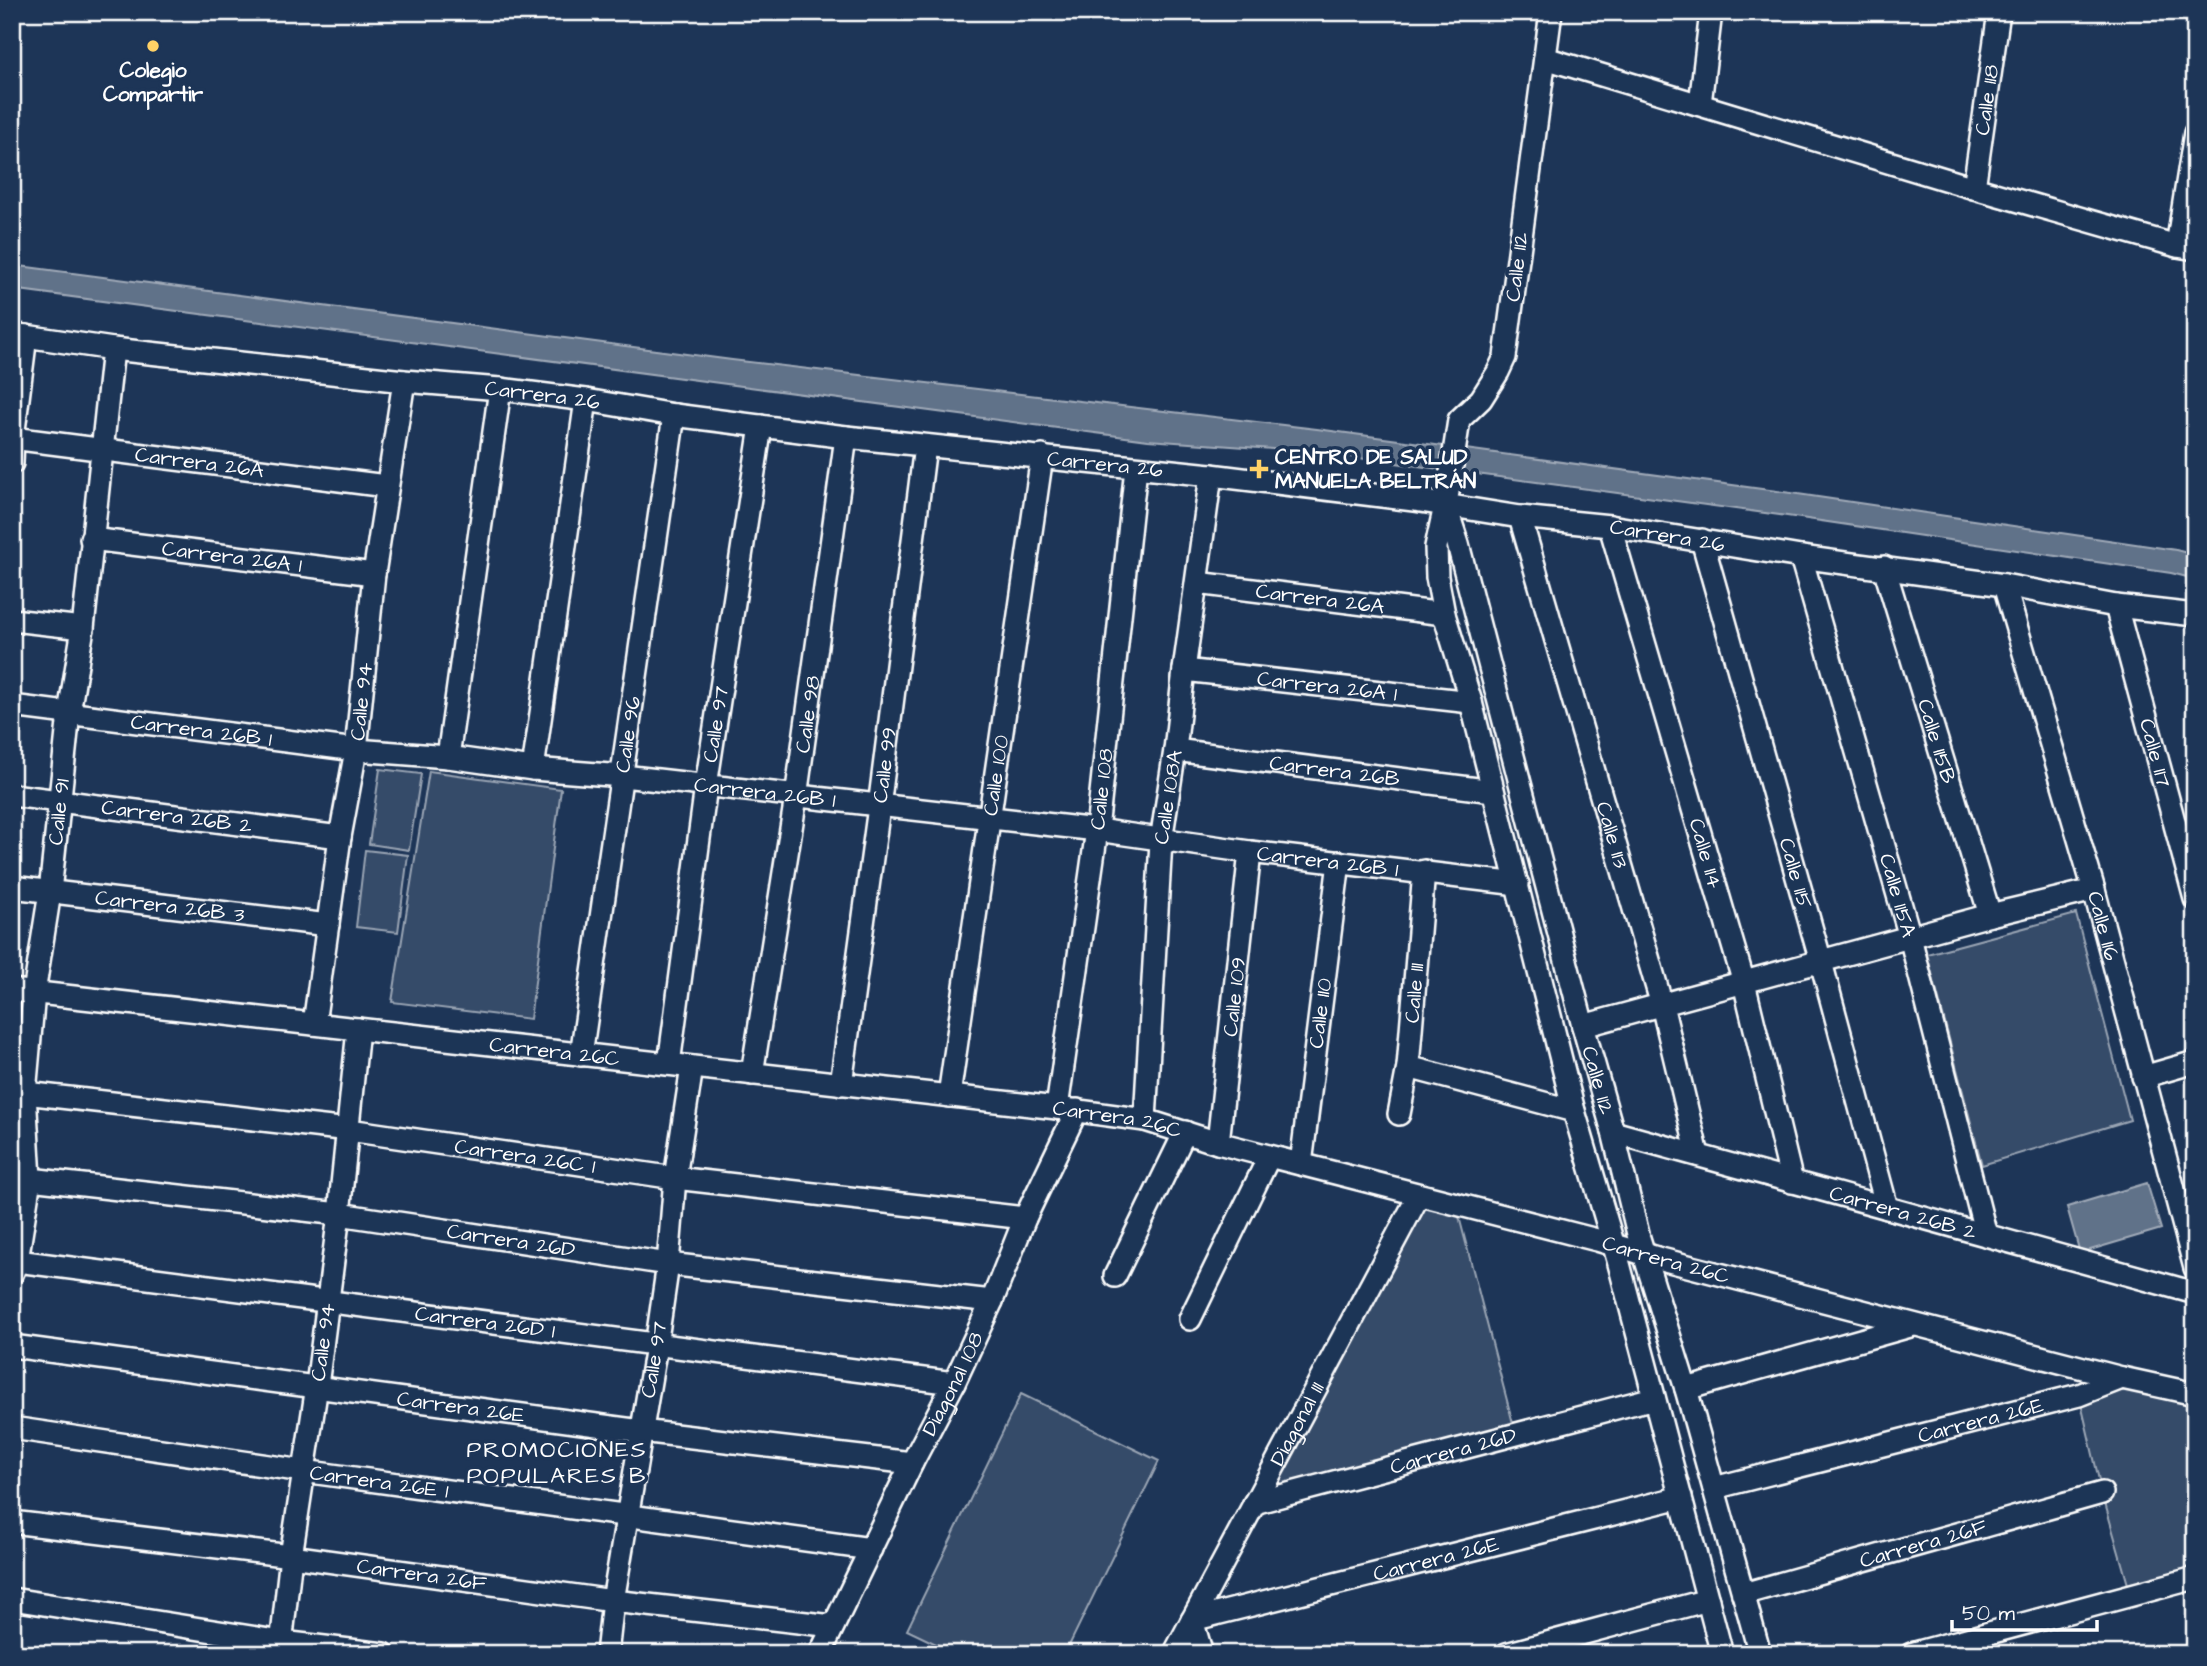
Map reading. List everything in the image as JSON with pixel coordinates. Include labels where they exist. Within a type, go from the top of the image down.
[{"type":"street","name":"Calle 112","points":[[1551,12],[1505,357],[1481,399],[1459,420],[1447,499],[1436,547],[1437,577],[1444,614],[1471,702],[1574,1111],[1613,1245],[1722,1654]]},
{"type":"street","points":[[1700,103],[1711,12]]},
{"type":"street","name":"Calle 118","points":[[1975,188],[1998,12]]},
{"type":"street","points":[[1545,58],[1975,188],[2186,247],[2195,133]]},
{"type":"street","points":[[12,463],[19,335]]},
{"type":"street","name":"Carrera 26","points":[[19,335],[113,349],[500,389],[846,437],[1447,499],[1520,517],[1611,526],[1801,557],[2004,585],[2116,606],[2195,615]]},
{"type":"street","name":"Calle 91","points":[[15,1268],[30,1179],[25,1093],[34,993],[50,892],[69,713],[83,628],[113,349]]},
{"type":"street","name":"Calle 94","points":[[314,1024],[340,836],[356,750],[374,574],[404,381]]},
{"type":"street","points":[[448,757],[500,389]]},
{"type":"street","points":[[533,769],[586,400]]},
{"type":"street","name":"Calle 96","points":[[581,1055],[674,415]]},
{"type":"street","name":"Calle 97","points":[[669,1064],[706,786],[761,426]]},
{"type":"street","name":"Calle 98","points":[[752,1074],[796,797],[846,437]]},
{"type":"street","name":"Carrera 26A","points":[[13,438],[386,486]]},
{"type":"street","name":"Calle 99","points":[[841,1084],[925,446]]},
{"type":"street","name":"Calle 100","points":[[949,1096],[1042,456]]},
{"type":"street","name":"Calle 108","points":[[1067,1109],[1136,468]]},
{"type":"street","name":"Calle 108A","points":[[1145,1121],[1161,841],[1211,475]]},
{"type":"street","name":"Calle 112","points":[[1447,499],[1643,1254],[1686,1389],[1760,1654]]},
{"type":"street","name":"Calle 113","points":[[1520,517],[1662,1005],[1698,1155]]},
{"type":"street","name":"Calle 114","points":[[1611,526],[1744,983],[1793,1182]]},
{"type":"street","name":"Carrera 26A 1","points":[[91,539],[374,574]]},
{"type":"street","name":"Calle 115","points":[[1702,540],[1887,1208]]},
{"type":"street","name":"Calle 115A","points":[[1801,557],[1910,937],[1986,1235]]},
{"type":"street","name":"Calle 115B","points":[[1884,567],[1990,915]]},
{"type":"street","name":"Carrera 26A","points":[[1197,583],[1444,614]]},
{"type":"street","name":"Calle 116","points":[[2004,585],[2094,890],[2195,1268]]},
{"type":"street","name":"Calle 117","points":[[2116,606],[2195,900]]},
{"type":"street","points":[[12,620],[83,628]]},
{"type":"street","name":"Carrera 26A 1","points":[[1184,670],[1471,702]]},
{"type":"street","name":"Carrera 26B 1","points":[[12,706],[356,750],[448,757],[533,769],[623,776],[1097,830],[1161,841],[1518,884]]},
{"type":"street","name":"Carrera 26B","points":[[1175,750],[1493,790]]},
{"type":"street","name":"Carrera 26B 2","points":[[12,794],[340,836]]},
{"type":"street","name":"Calle 109","points":[[1218,1143],[1250,852]]},
{"type":"street","name":"Calle 110","points":[[1301,1164],[1339,862]]},
{"type":"street","name":"Calle 111","points":[[1399,1114],[1408,1067],[1424,871]]},
{"type":"street","name":"Carrera 26B 3","points":[[12,887],[328,925]]},
{"type":"street","points":[[1583,1026],[1990,915],[2094,890]]},
{"type":"street","name":"Carrera 26C","points":[[12,990],[1067,1109],[1145,1121],[1269,1157],[2122,1378],[2195,1394]]},
{"type":"street","name":"Calle 94","points":[[281,1648],[290,1556],[317,1386],[339,1214],[358,1029]]},
{"type":"street","points":[[2143,1077],[2195,1062]]},
{"type":"street","name":"Calle 97","points":[[607,1654],[613,1601],[668,1264],[675,1178],[692,1067]]},
{"type":"street","points":[[1408,1067],[1574,1111]]},
{"type":"street","name":"Carrera 26C 1","points":[[25,1093],[349,1130],[675,1178],[1026,1218]]},
{"type":"street","name":"Diagonal 108","points":[[820,1654],[992,1301],[1067,1109]]},
{"type":"street","points":[[1115,1276],[1185,1132]]},
{"type":"street","name":"Carrera 26B 2","points":[[1613,1132],[2195,1293]]},
{"type":"street","points":[[1190,1319],[1269,1157]]},
{"type":"street","name":"Carrera 26D","points":[[30,1179],[339,1214],[668,1264],[992,1301]]},
{"type":"street","name":"Diagonal 111","points":[[1174,1654],[1419,1195]]},
{"type":"street","name":"Carrera 26D 1","points":[[15,1268],[328,1301],[954,1383]]},
{"type":"street","points":[[1686,1389],[1916,1324]]},
{"type":"street","name":"Carrera 26E","points":[[12,1346],[641,1431],[912,1463]]},
{"type":"street","name":"Carrera 26E","points":[[1714,1488],[2079,1395],[2122,1378]]},
{"type":"street","name":"Carrera 26D","points":[[1254,1503],[1654,1398]]},
{"type":"street","name":"Carrera 26E 1","points":[[12,1428],[871,1549]]},
{"type":"street","name":"Carrera 26F","points":[[1743,1594],[2102,1493]]},
{"type":"street","name":"Carrera 26E","points":[[1192,1620],[1681,1497]]},
{"type":"street","name":"Carrera 26F","points":[[12,1522],[290,1556],[613,1601],[833,1626]]},
{"type":"street","points":[[1912,1654],[2195,1578]]},
{"type":"street","points":[[12,1600],[281,1648],[384,1654]]},
{"type":"street","points":[[1506,1654],[1708,1600]]},
{"type":"street","points":[[1192,1620],[1202,1654]]},
{"type":"shaded area","points":[[12,265],[732,360],[1317,429],[1791,493],[2176,550],[2195,555],[2195,579],[2171,573],[1787,516],[1314,452],[1148,440],[12,289]]},
{"type":"shaded area","points":[[380,769],[421,774],[409,850],[369,844]]},
{"type":"shaded area","points":[[429,771],[561,789],[530,1019],[392,1002]]},
{"type":"shaded area","points":[[365,850],[408,855],[398,932],[356,927]]},
{"type":"shaded area","points":[[2076,914],[2130,1120],[1982,1165],[1927,954]]},
{"type":"shaded area","points":[[2147,1183],[2161,1229],[2080,1253],[2067,1207]]},
{"type":"shaded area","points":[[1419,1195],[1456,1205],[1516,1435],[1254,1503]]},
{"type":"shaded area","points":[[2122,1378],[2195,1394],[2195,1578],[2131,1595],[2102,1493],[2079,1395]]},
{"type":"shaded area","points":[[1021,1394],[1159,1461],[1065,1654],[957,1654],[907,1630]]},
{"type":"place","name":"Colegio Compartir","points":[[153,46]]},
{"type":"place","name":"CENTRO DE SALUD MANUELA BELTRÁN","points":[[1259,469]]},
{"type":"district","name":"PROMOCIONES POPULARES B","points":[[557,1463]]}]
